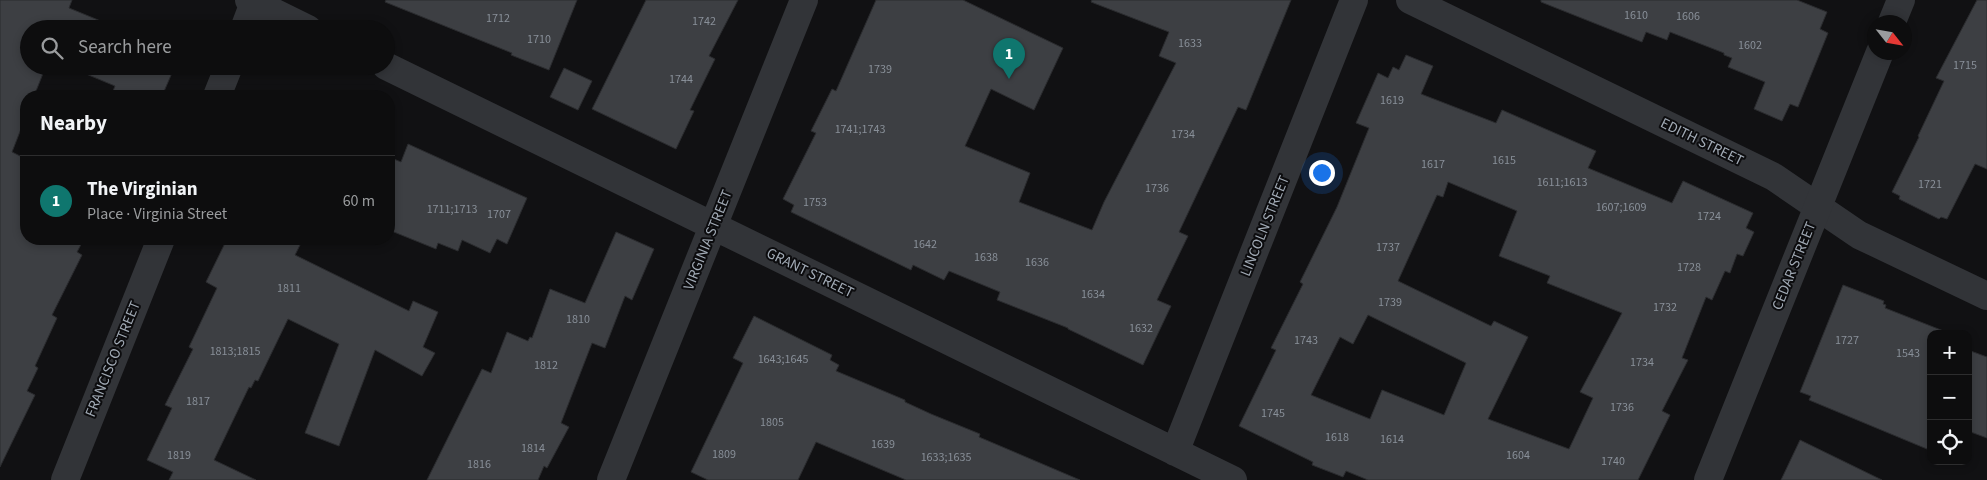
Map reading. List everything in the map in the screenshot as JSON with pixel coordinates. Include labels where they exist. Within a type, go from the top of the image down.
[{"type":"street","name":"VIRGINIA STREET","points":[[611,480],[804,0]]},
{"type":"street","name":"LINCOLN STREET","points":[[1175,452],[1354,0]]},
{"type":"street","name":"EDITH STREET","points":[[1410,0],[1774,177],[1859,235],[1987,296]]},
{"type":"street","points":[[1895,15],[1901,0]]},
{"type":"street","points":[[247,20],[253,1],[290,20]]},
{"type":"street","name":"CEDAR STREET","points":[[1708,480],[1877,60]]},
{"type":"street","name":"GRANT STREET","points":[[395,70],[1233,480]]},
{"type":"street","points":[[219,90],[225,75]]},
{"type":"street","name":"FRANCISCO STREET","points":[[65,480],[159,245]]},
{"type":"building","points":[[0,0],[72,0],[69,8],[98,20],[20,20],[20,75],[42,75],[36,90],[20,90],[20,131],[12,152],[20,156],[20,245],[81,245],[77,252],[82,255],[52,315],[57,318],[35,366],[38,368],[27,391],[35,395],[0,467]]},
{"type":"building","points":[[386,0],[577,0],[549,70],[511,55],[512,53],[385,2]]},
{"type":"building","points":[[646,0],[738,0],[709,56],[715,59],[690,110],[694,111],[676,149],[592,109]]},
{"type":"building","points":[[876,0],[963,0],[1063,48],[1034,110],[991,89],[965,146],[1030,173],[1019,202],[1092,230],[1104,202],[1176,63],[1159,56],[1169,32],[1091,2],[1092,0],[1291,0],[1246,110],[1238,107],[1179,232],[1188,236],[1157,300],[1171,306],[1143,365],[1068,328],[997,300],[1000,292],[949,271],[944,280],[913,265],[911,270],[791,212],[794,205],[783,199],[816,133],[811,131],[832,89],[836,91]]},
{"type":"building","points":[[1541,0],[1797,0],[1827,12],[1820,29],[1828,33],[1798,107],[1790,104],[1782,121],[1754,109],[1765,82],[1728,67],[1732,58],[1724,55],[1724,53],[1670,32],[1667,40],[1646,32],[1642,42],[1541,2]]},
{"type":"building","points":[[1977,0],[1987,0],[1987,169],[1975,164],[1947,219],[1941,217],[1939,219],[1899,199],[1900,196],[1892,192],[1944,81],[1936,78]]},
{"type":"building","points":[[1406,55],[1433,66],[1421,94],[1496,123],[1502,110],[1596,151],[1588,168],[1672,203],[1683,181],[1753,213],[1746,228],[1754,232],[1743,256],[1737,254],[1730,273],[1725,271],[1712,300],[1706,297],[1682,358],[1688,360],[1662,411],[1670,415],[1638,480],[1368,480],[1346,471],[1343,477],[1312,465],[1313,462],[1239,426],[1276,350],[1271,348],[1303,284],[1300,282],[1337,207],[1369,128],[1356,123],[1378,73],[1388,78],[1393,67],[1399,70]],"holes":[[[1448,182],[1517,211],[1499,256],[1550,276],[1547,283],[1622,313],[1580,392],[1593,398],[1569,449],[1488,419],[1528,337],[1494,321],[1491,326],[1398,281],[1437,195],[1443,197]],[[1368,315],[1466,363],[1444,415],[1382,390],[1370,419],[1311,395],[1340,337],[1353,344]]]},
{"type":"building","points":[[564,68],[592,81],[578,110],[550,97]]},
{"type":"building","points":[[89,75],[171,75],[165,90],[113,90],[115,86]]},
{"type":"building","points":[[408,144],[527,198],[507,244],[497,239],[490,253],[462,240],[458,251],[438,243],[436,249],[395,232],[395,160],[401,162]]},
{"type":"building","points":[[616,232],[654,249],[632,300],[625,296],[605,348],[592,343],[561,423],[569,427],[547,468],[544,466],[538,480],[427,480],[482,369],[491,373],[507,332],[528,341],[530,337],[532,338],[550,289],[585,303]]},
{"type":"building","points":[[224,245],[300,245],[295,255],[409,311],[413,301],[438,312],[423,347],[435,353],[422,376],[375,350],[339,446],[305,433],[339,344],[288,319],[258,381],[255,380],[251,388],[249,387],[214,460],[256,480],[169,480],[173,472],[147,460],[172,408],[165,405],[193,349],[189,347],[217,288],[206,282]]},
{"type":"building","points":[[1843,285],[1884,301],[1885,308],[1941,330],[1927,330],[1927,449],[1809,400],[1811,396],[1800,392]]},
{"type":"building","points":[[754,316],[832,355],[830,360],[839,365],[836,371],[980,434],[979,437],[1080,480],[906,480],[816,442],[798,480],[708,480],[691,472],[743,363],[733,358]]},
{"type":"building","points":[[1972,351],[1987,357],[1987,438],[1972,432]]},
{"type":"building","points":[[1800,440],[1882,480],[1781,480]]},
{"type":"place","name":"The Virginian","points":[[1009,79]]}]
